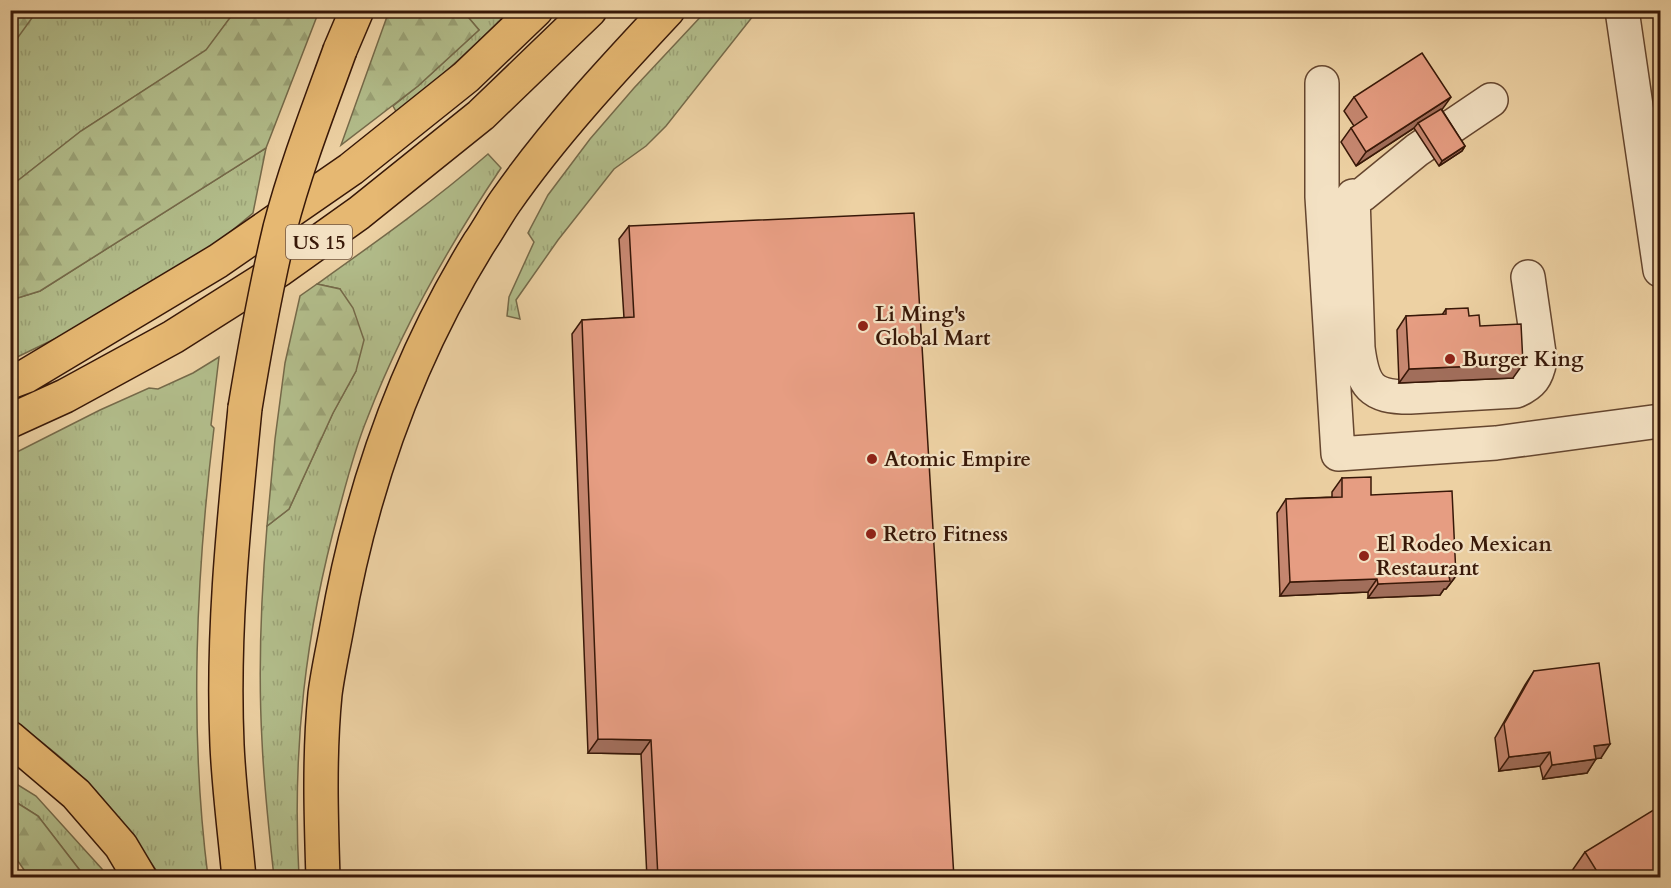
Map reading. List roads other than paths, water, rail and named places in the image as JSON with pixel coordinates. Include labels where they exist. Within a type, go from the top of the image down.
[{"type":"highway","points":[[239,878],[227,745],[227,627],[232,533],[245,408],[260,318],[281,226],[310,132],[357,10]]},
{"type":"highway","points":[[10,382],[26,376],[218,261],[351,169],[466,77],[536,10]]},
{"type":"highway","name":"US 15","points":[[10,421],[65,396],[173,337],[279,270],[350,220],[480,115],[590,10]]},
{"type":"highway","points":[[323,878],[320,791],[325,692],[345,580],[366,497],[391,422],[423,345],[460,274],[505,202],[556,135],[668,10]]},
{"type":"highway","points":[[10,738],[76,794],[121,846],[140,878]]},
{"type":"street","points":[[1622,10],[1660,270]]},
{"type":"street","points":[[1322,83],[1322,197],[1338,454],[1496,443],[1660,421]]},
{"type":"street","points":[[1491,100],[1417,150],[1358,195],[1358,348],[1365,380],[1383,394],[1396,397],[1516,391],[1527,387],[1534,380],[1540,360],[1528,277]]},
{"type":"place","name":"Li Ming's Global Mart","points":[[863,326]]},
{"type":"place","name":"Burger King","points":[[1450,359]]},
{"type":"place","name":"Atomic Empire","points":[[872,459]]},
{"type":"place","name":"Retro Fitness","points":[[871,534]]},
{"type":"place","name":"El Rodeo Mexican Restaurant","points":[[1364,556]]}]
